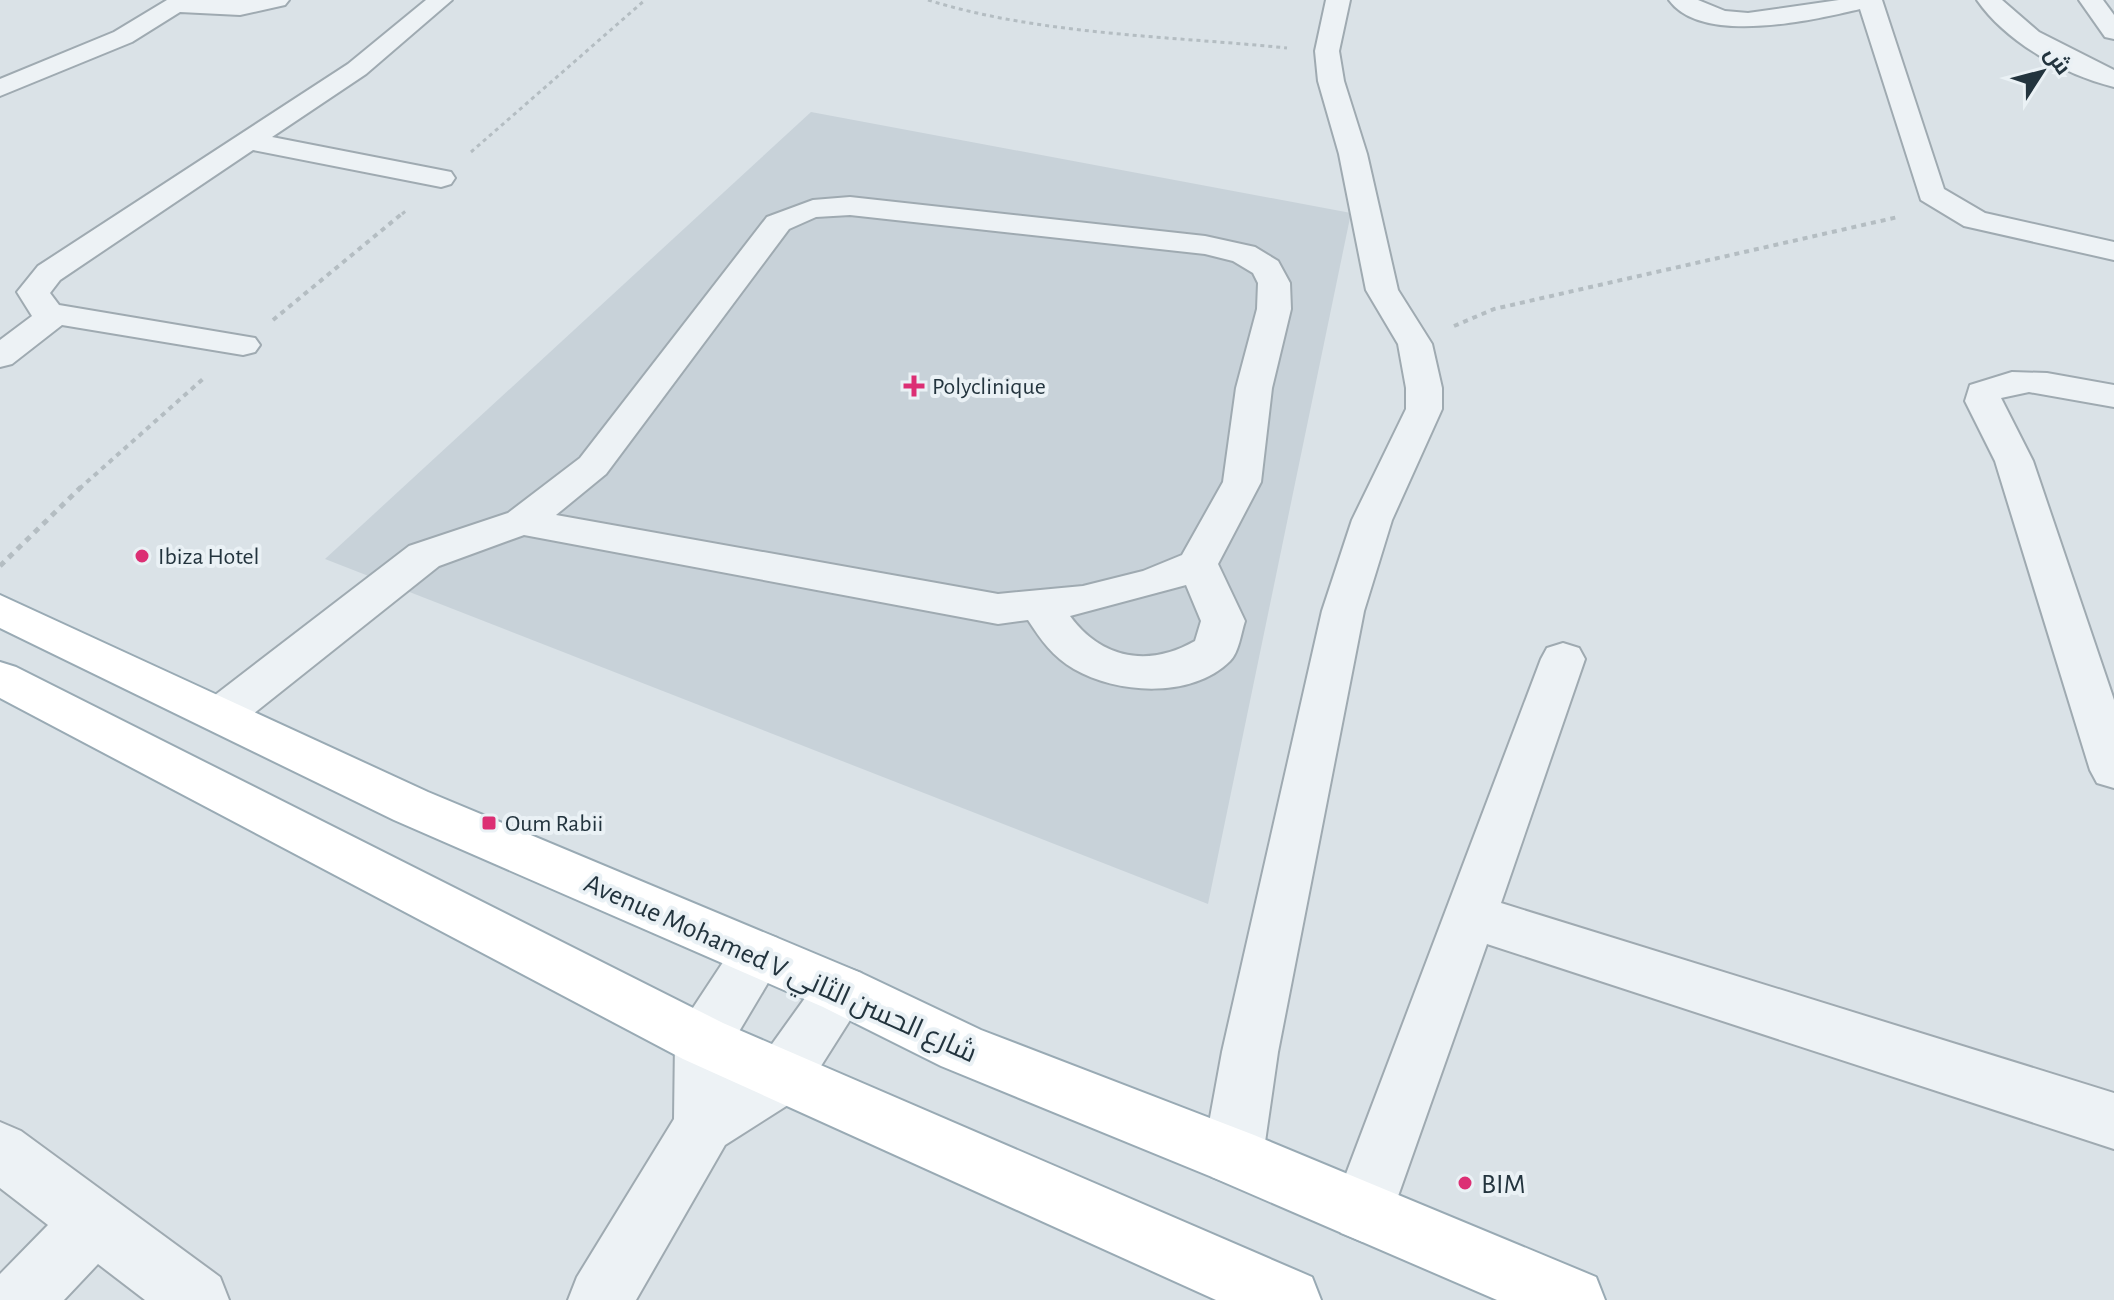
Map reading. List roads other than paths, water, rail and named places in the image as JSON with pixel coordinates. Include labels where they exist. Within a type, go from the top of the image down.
[{"type":"main road","name":"Avenue Mohamed V شارع الحسن الثاني","points":[[0,610],[411,806],[842,990],[961,1048],[1233,1156],[1573,1300]]},
{"type":"main road","points":[[0,678],[703,1041],[1289,1300]]},
{"type":"main road","points":[[138,749],[207,708]]},
{"type":"street","points":[[0,88],[112,42],[180,2],[240,8],[277,0]]},
{"type":"street","points":[[0,357],[43,303],[49,273],[357,69],[440,0]]},
{"type":"street","points":[[1233,1156],[1250,1052],[1273,955],[1343,611],[1372,520],[1424,409],[1424,388],[1415,344],[1382,290],[1353,154],[1331,81],[1327,51],[1338,0]]},
{"type":"street","points":[[1681,0],[1694,10],[1741,19],[1800,14],[1838,3],[1870,0],[1931,194],[1946,206],[1995,227],[2114,251]]},
{"type":"street","points":[[1989,0],[2006,19],[2035,39],[2114,79]]},
{"type":"street","points":[[2091,0],[2114,32]]},
{"type":"street","points":[[248,141],[441,178]]},
{"type":"street","points":[[207,708],[424,556],[522,522],[593,466],[778,223],[799,211],[823,205],[850,206],[1205,245],[1244,254],[1267,268],[1274,283],[1274,309],[1254,388],[1242,482],[1197,564],[1155,582],[1083,600],[998,609],[522,522]]},
{"type":"street","points":[[0,293],[243,345]]},
{"type":"street","points":[[2114,396],[2015,382],[1991,387],[1983,393],[1983,401],[2014,461],[2114,770]]},
{"type":"street","points":[[1040,605],[1063,638],[1091,659],[1141,675],[1180,670],[1214,650],[1223,621],[1197,564]]},
{"type":"street","points":[[1363,1211],[1563,659]]},
{"type":"street","points":[[1470,916],[2114,1121]]},
{"type":"street","points":[[704,1125],[703,1041],[758,954]]},
{"type":"street","points":[[600,1300],[704,1125],[782,1077],[842,990]]},
{"type":"street","points":[[0,1151],[197,1300]]},
{"type":"street","points":[[20,1300],[94,1223]]},
{"type":"place","name":"Polyclinique","points":[[914,386]]},
{"type":"place","name":"Ibiza Hotel","points":[[142,556]]},
{"type":"place","name":"Oum Rabii","points":[[489,823]]},
{"type":"place","name":"BIM","points":[[1465,1183]]}]
